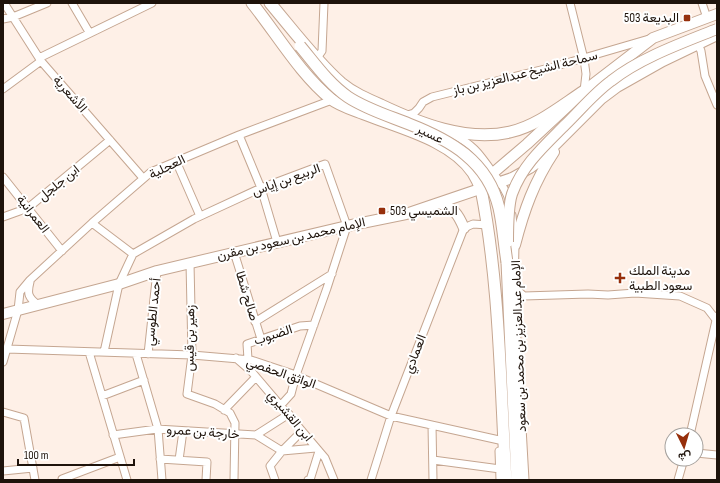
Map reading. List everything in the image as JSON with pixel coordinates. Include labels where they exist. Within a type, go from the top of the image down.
[{"type":"main road","points":[[252,3],[310,79],[332,100],[430,140],[450,151],[467,166],[473,173],[481,189],[488,225]]},
{"type":"main road","name":"سماحة الشيخ عبدالعزيز بن باز","points":[[274,7],[317,58],[342,83],[356,94],[404,116],[436,127],[463,133],[485,135],[510,132],[530,125],[584,91]]},
{"type":"main road","name":"عسير","points":[[274,7],[300,46],[328,80],[348,97],[367,107],[442,139],[466,153],[477,164],[495,194],[499,207],[507,262]]},
{"type":"main road","name":"سماحة الشيخ عبدالعزيز بن باز","points":[[481,189],[497,177]]},
{"type":"main road","name":"الإمام عبدالعزيز بن محمد بن سعود","points":[[488,225],[496,296],[501,476]]},
{"type":"main road","name":"الإمام عبدالعزيز بن محمد بن سعود","points":[[507,262],[517,480]]},
{"type":"street","name":"الأشعرية","points":[[4,3],[40,59],[143,178]]},
{"type":"street","points":[[3,19],[13,17],[47,3]]},
{"type":"street","points":[[72,3],[89,32]]},
{"type":"street","points":[[3,89],[40,59],[89,32],[152,3]]},
{"type":"street","points":[[317,58],[322,51],[324,3]]},
{"type":"street","points":[[570,3],[584,59],[586,74],[584,91]]},
{"type":"street","points":[[702,3],[707,18]]},
{"type":"street","name":"سماحة الشيخ عبدالعزيز بن باز","points":[[404,116],[414,113],[423,102],[432,96],[584,59],[653,38],[717,14]]},
{"type":"street","points":[[507,262],[511,196],[525,168],[534,156],[596,93],[611,80],[658,54],[717,29]]},
{"type":"street","points":[[497,177],[512,178],[530,168],[565,136],[601,99],[617,87],[663,61],[717,35]]},
{"type":"street","name":"سماحة الشيخ عبدالعزيز بن باز","points":[[497,177],[527,144],[584,91],[653,38]]},
{"type":"street","points":[[698,44],[701,51],[705,76],[717,105]]},
{"type":"street","name":"العجلية","points":[[3,362],[18,310],[20,292],[30,280],[143,178],[151,172],[239,135],[332,100]]},
{"type":"street","name":"عسير","points":[[436,127],[456,136],[472,147],[486,160],[509,198],[512,213]]},
{"type":"street","points":[[239,135],[261,188],[277,242]]},
{"type":"street","points":[[515,245],[522,218],[539,175],[565,136]]},
{"type":"street","name":"ابن جلجل","points":[[3,217],[28,208],[110,140]]},
{"type":"street","points":[[176,161],[200,216]]},
{"type":"street","name":"الربيع بن إياس","points":[[133,254],[200,216],[261,188],[325,164],[347,226]]},
{"type":"street","name":"العمرانية","points":[[3,177],[62,251]]},
{"type":"street","name":"الإمام محمد بن سعود بن مقرن","points":[[3,314],[119,284],[157,271],[277,242],[406,214],[481,189]]},
{"type":"street","points":[[439,203],[450,207],[459,218],[464,228],[473,224],[488,225]]},
{"type":"street","name":"الإمام عبدالعزيز بن محمد بن سعود","points":[[512,213],[515,245],[514,287],[525,480]]},
{"type":"street","points":[[92,223],[133,254],[119,284],[104,352]]},
{"type":"street","name":"الإمام عبدالعزيز بن محمد بن سعود","points":[[488,225],[501,476]]},
{"type":"street","points":[[281,405],[291,394],[296,375],[332,274],[347,226]]},
{"type":"street","name":"العمادي","points":[[371,480],[391,416],[464,228]]},
{"type":"street","name":"صالح شطا","points":[[234,252],[261,339]]},
{"type":"street","name":"زهير بن قيس","points":[[190,263],[192,355],[187,394],[214,404],[230,413],[235,423],[234,480]]},
{"type":"street","name":"أحمد الطوسي","points":[[148,354],[157,271]]},
{"type":"street","points":[[255,322],[332,274]]},
{"type":"street","points":[[30,280],[28,290],[30,298],[38,305]]},
{"type":"street","points":[[514,287],[524,296],[608,295],[636,293],[680,296],[708,308],[717,319],[692,427]]},
{"type":"street","name":"الضبوب","points":[[248,359],[247,344],[300,326],[314,325]]},
{"type":"street","name":"الواثق الحفصي","points":[[7,349],[192,355],[248,359],[296,375],[391,416],[499,440]]},
{"type":"street","points":[[89,352],[127,480]]},
{"type":"street","name":"أحمد الطوسي","points":[[136,354],[158,429],[162,480]]},
{"type":"street","name":"ابن القشيري","points":[[236,358],[256,377],[318,449],[325,458],[334,480]]},
{"type":"street","points":[[224,410],[256,377]]},
{"type":"street","points":[[102,396],[144,380]]},
{"type":"street","points":[[3,412],[24,418],[35,480]]},
{"type":"street","name":"خارجة بن عمرو","points":[[113,435],[158,429],[256,435],[288,414]]},
{"type":"street","points":[[432,425],[433,480]]},
{"type":"street","points":[[178,460],[183,431]]},
{"type":"street","points":[[275,480],[270,466],[282,451],[302,431]]},
{"type":"street","points":[[256,435],[282,451],[318,449],[310,480],[308,480]]},
{"type":"street","points":[[704,454],[717,455]]},
{"type":"street","points":[[62,480],[120,457]]},
{"type":"street","points":[[160,459],[207,462],[206,480]]},
{"type":"street","points":[[433,460],[501,476]]},
{"type":"street","points":[[678,480],[682,467]]},
{"type":"street","points":[[3,471],[33,468]]},
{"type":"place","name":"البديعة 503","points":[[687,18]]},
{"type":"place","name":"الشميسي 503","points":[[382,211]]},
{"type":"place","name":"مدينة الملك سعود الطبية","points":[[620,278]]}]
